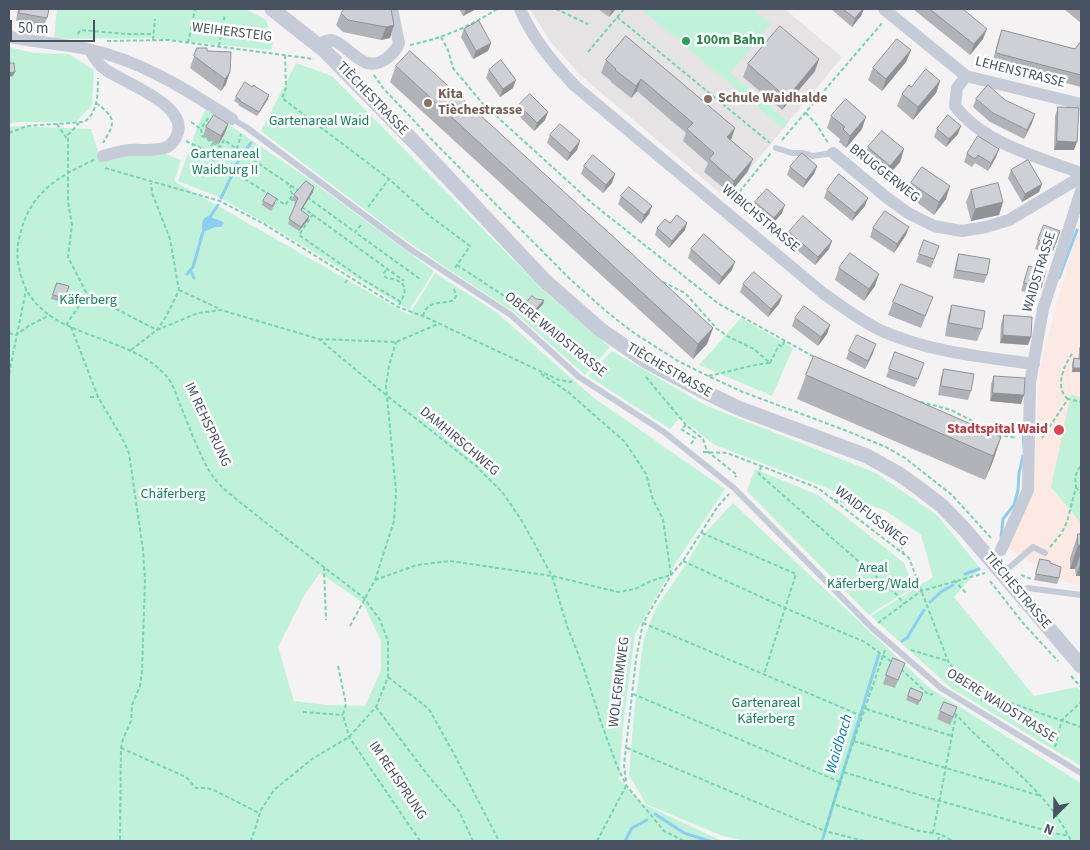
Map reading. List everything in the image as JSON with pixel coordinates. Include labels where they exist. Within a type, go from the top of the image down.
[{"type":"street","name":"TIÈCHESTRASSE","points":[[272,9],[421,148],[545,281],[601,330],[646,361],[729,404],[867,456],[900,474],[942,506],[1007,570],[1018,593],[1073,664]]},
{"type":"street","points":[[317,52],[327,40],[332,40],[370,64],[385,59],[398,47],[392,9]]},
{"type":"street","name":"WIBICHSTRASSE","points":[[520,9],[537,42],[554,64],[575,86],[725,209],[824,294],[851,314],[881,330],[912,342],[947,352],[1034,364]]},
{"type":"street","name":"LEHENSTRASSE","points":[[887,13],[966,76],[1081,104]]},
{"type":"street","name":"OBERE WAIDSTRASSE","points":[[9,37],[84,48],[136,64],[161,76],[232,119]]},
{"type":"street","points":[[84,48],[100,66],[168,106],[178,123],[176,136],[172,143],[160,149],[128,150],[99,157]]},
{"type":"street","points":[[966,76],[957,88],[955,106],[976,126],[996,139],[1017,149],[1081,175]]},
{"type":"street","name":"BRUGGERWEG","points":[[833,153],[908,213],[934,226],[962,231],[986,227],[1009,220],[1081,175]]},
{"type":"street","name":"WAIDSTRASSE","points":[[1034,364],[1043,309],[1081,191]]},
{"type":"street","points":[[1002,550],[1028,490],[1030,383],[1034,364]]},
{"type":"lane","name":"OBERE WAIDSTRASSE","points":[[232,119],[246,127],[366,214],[410,249],[511,315],[579,377],[664,432],[732,486],[872,628],[943,690],[1081,773]]},
{"type":"lane","points":[[776,148],[812,156],[833,153]]},
{"type":"lane","points":[[1007,570],[1033,547],[1045,553]]},
{"type":"lane","points":[[1018,593],[1028,588],[1081,595]]},
{"type":"path","points":[[188,43],[195,9]]},
{"type":"path","points":[[398,47],[441,37],[479,21],[497,9]]},
{"type":"path","points":[[556,9],[588,24]]},
{"type":"path","points":[[588,52],[624,9]]},
{"type":"path","points":[[725,209],[887,13]]},
{"type":"path","points":[[219,46],[225,14]]},
{"type":"path","points":[[617,17],[759,136],[776,148]]},
{"type":"path","points":[[153,40],[155,19]]},
{"type":"path","points":[[84,48],[77,38],[80,30],[153,34]]},
{"type":"path","points":[[441,37],[448,50],[453,68],[483,104],[593,204],[720,304],[818,359]]},
{"type":"path","name":"WEIHERSTEIG","points":[[84,48],[94,41],[153,40],[285,55],[317,52]]},
{"type":"path","points":[[285,55],[286,88],[282,98],[389,179],[431,217],[470,246],[453,271]]},
{"type":"path","points":[[370,64],[383,88],[570,279],[607,312],[661,351],[708,376],[743,392],[847,431]]},
{"type":"path","points":[[9,133],[27,126],[78,123],[88,120],[96,103],[100,66]]},
{"type":"path","points":[[96,103],[110,114],[113,121],[112,130],[99,157],[127,173],[151,182],[220,201],[398,307],[423,316],[559,380],[570,382],[579,377]]},
{"type":"path","points":[[806,113],[817,124],[833,153]]},
{"type":"path","points":[[207,119],[201,129],[202,136],[220,147],[224,140],[238,149],[291,185],[420,279]]},
{"type":"path","points":[[186,122],[191,122],[201,129]]},
{"type":"path","points":[[78,123],[68,135],[68,202],[72,225],[68,257],[87,294],[157,330],[167,315],[179,290],[170,239],[152,193],[151,182]]},
{"type":"path","points":[[57,124],[68,140]]},
{"type":"path","points":[[238,149],[238,139],[246,127]]},
{"type":"path","points":[[176,136],[209,152]]},
{"type":"path","points":[[213,143],[207,156],[285,205],[293,194],[290,190],[291,185]]},
{"type":"path","name":"IM REHSPRUNG","points":[[99,157],[68,172],[40,194],[24,218],[17,263],[26,290],[50,315],[66,325],[131,350],[152,361],[170,379],[202,457],[213,476],[234,497],[364,598],[380,620],[388,641],[388,677],[376,707],[349,737],[420,841]]},
{"type":"path","points":[[355,232],[389,179]]},
{"type":"path","points":[[290,198],[404,281]]},
{"type":"path","points":[[313,214],[299,235],[364,280],[401,302]]},
{"type":"path","points":[[457,265],[518,305],[578,358]]},
{"type":"path","points":[[387,269],[384,273],[385,277],[398,282],[406,290],[398,307]]},
{"type":"path","points":[[345,283],[349,278]]},
{"type":"path","points":[[659,280],[685,293],[717,329],[754,349],[770,364]]},
{"type":"path","points":[[9,374],[26,290]]},
{"type":"path","points":[[179,290],[221,310]]},
{"type":"path","points":[[423,316],[428,306],[454,300],[456,292]]},
{"type":"path","points":[[66,325],[87,294]]},
{"type":"path","name":"DAMHIRSCHWEG","points":[[131,350],[157,330],[198,313],[221,310],[319,339],[476,466],[503,493],[522,521],[552,576],[567,626],[584,669],[602,725],[626,785],[664,831],[684,841]]},
{"type":"path","points":[[16,335],[30,325],[50,315]]},
{"type":"path","points":[[319,339],[396,342],[439,324]]},
{"type":"path","points":[[71,327],[98,397],[129,453],[143,550],[145,581],[142,671],[140,686],[132,706],[131,721],[123,739],[120,841]]},
{"type":"path","points":[[9,333],[16,335]]},
{"type":"path","points":[[770,364],[779,346],[782,346],[785,340]]},
{"type":"path","points":[[350,626],[375,580],[394,521],[396,492],[386,386],[389,366],[396,342]]},
{"type":"path","points":[[1072,354],[1068,359],[1061,380],[1065,396],[1068,399],[1081,402]]},
{"type":"path","points":[[708,376],[755,365],[770,364]]},
{"type":"path","points":[[375,580],[418,565],[450,561],[552,576],[618,592],[635,589],[651,581],[671,575],[664,519],[653,500],[646,474],[625,442],[568,392],[534,369]]},
{"type":"path","points":[[643,374],[686,425],[703,439],[706,443],[707,452],[737,475],[732,486]]},
{"type":"path","points":[[90,397],[98,397]]},
{"type":"path","points":[[1029,456],[1068,399]]},
{"type":"path","points":[[915,400],[951,410],[1000,435],[1029,439]]},
{"type":"path","points":[[686,425],[681,429],[695,438],[688,452]]},
{"type":"path","name":"WAIDFUSSWEG","points":[[688,452],[727,453],[818,488],[909,558],[948,661],[954,670],[985,692],[1081,727]]},
{"type":"path","points":[[1045,553],[1061,534],[1067,522],[1076,487],[1075,477],[1081,464]]},
{"type":"path","points":[[760,466],[759,474],[897,595],[904,604]]},
{"type":"path","name":"WOLFGRIMWEG","points":[[597,841],[626,785],[624,766],[636,659],[643,623],[671,575],[683,561],[732,486]]},
{"type":"path","points":[[1076,487],[1081,494]]},
{"type":"path","points":[[833,500],[852,503],[885,522],[899,539],[904,555]]},
{"type":"path","points":[[701,532],[796,574],[764,674]]},
{"type":"path","points":[[683,561],[865,642],[903,670],[929,695],[941,693],[943,690]]},
{"type":"path","points":[[324,567],[326,620]]},
{"type":"path","points":[[1007,570],[1039,580]]},
{"type":"path","points":[[872,628],[921,591],[954,580],[984,573],[1017,616],[1073,664],[1081,687]]},
{"type":"path","points":[[954,580],[966,593]]},
{"type":"path","points":[[643,623],[862,716]]},
{"type":"path","points":[[825,830],[883,655],[891,644],[948,661]]},
{"type":"path","points":[[251,841],[259,814],[274,790],[312,759],[349,737],[343,715],[346,704],[338,666]]},
{"type":"path","points":[[388,677],[429,709],[499,841]]},
{"type":"path","points":[[632,693],[840,782]]},
{"type":"path","points":[[1053,757],[1062,720],[1081,702]]},
{"type":"path","points":[[376,707],[430,778],[459,811],[473,841]]},
{"type":"path","points":[[865,709],[952,736]]},
{"type":"path","points":[[303,712],[343,715]]},
{"type":"path","points":[[933,833],[955,714],[1043,797],[1061,821],[1071,841]]},
{"type":"path","points":[[854,741],[1043,797]]},
{"type":"path","points":[[122,748],[186,777],[191,780],[196,788],[207,788],[216,791],[259,814]]},
{"type":"path","points":[[627,748],[825,830],[864,841]]},
{"type":"path","points":[[843,772],[940,801],[1062,835],[1068,835]]},
{"type":"path","points":[[833,804],[919,831],[940,834],[953,841]]},
{"type":"path","points":[[938,841],[940,834]]},
{"type":"shaded area","name":"Schule Waidhalde","points":[[530,9],[785,9],[842,57],[726,198],[579,74],[550,41]]},
{"type":"shaded area","name":"Stadtspital Waid","points":[[1078,224],[1081,226],[1081,585],[1067,583],[1007,548],[1033,493],[1040,368]]},
{"type":"green space","points":[[57,9],[246,9],[266,20],[273,43],[271,50],[152,38],[54,39]]},
{"type":"green space","points":[[641,9],[753,9],[771,24],[730,73],[788,122],[783,128]]},
{"type":"green space","points":[[9,47],[33,53],[69,54],[94,70],[92,105],[76,122],[16,122],[9,124]]},
{"type":"green space","name":"Gartenareal Waid","points":[[296,63],[332,76],[546,293],[610,347],[585,375],[514,312],[397,234],[261,131]]},
{"type":"green space","name":"Gartenareal Waidburg II","points":[[206,109],[313,182],[434,271],[409,310],[219,197],[178,181],[198,125]]},
{"type":"green space","name":"Chäferberg","points":[[9,127],[91,129],[101,161],[130,154],[163,153],[181,160],[174,181],[409,315],[435,273],[496,312],[594,398],[725,489],[675,564],[635,634],[623,727],[619,779],[641,803],[722,841],[9,841]],"holes":[[[320,573],[363,603],[381,641],[381,670],[365,706],[327,705],[294,701],[278,647],[305,594]]]},
{"type":"green space","points":[[741,318],[793,348],[772,396],[699,365]]},
{"type":"green space","points":[[612,351],[705,405],[876,473],[937,515],[980,568],[954,597],[1034,696],[1077,687],[1081,691],[1081,766],[951,688],[871,616],[933,577],[921,535],[886,511],[713,444],[680,417],[670,429],[588,376]]},
{"type":"green space","points":[[1071,394],[1081,398],[1081,523],[1051,487]]},
{"type":"green space","name":"Areal Käferberg/Wald","points":[[755,469],[818,495],[904,563],[914,587],[869,615],[747,491]]},
{"type":"green space","name":"Gartenareal Käferberg","points":[[733,503],[931,689],[1081,783],[1081,841],[745,841],[723,836],[646,804],[629,775],[635,703],[644,638],[656,608],[687,563],[704,534]]},
{"type":"water","points":[[208,216],[224,223],[221,227],[215,227],[203,232],[202,223]]},
{"type":"building","points":[[20,9],[49,9],[47,18],[19,13]]},
{"type":"building","points":[[345,9],[391,9],[394,25],[386,27],[348,20],[341,13]]},
{"type":"building","points":[[843,9],[863,9],[855,18]]},
{"type":"building","points":[[930,9],[963,9],[987,29],[974,44]]},
{"type":"building","points":[[479,21],[491,43],[476,51],[464,29]]},
{"type":"building","points":[[780,26],[819,59],[787,98],[748,64]]},
{"type":"building","points":[[1002,30],[1075,49],[1081,41],[1081,75],[996,53]]},
{"type":"building","points":[[626,36],[735,128],[727,137],[753,159],[734,181],[709,159],[714,153],[687,129],[693,123],[641,79],[636,86],[615,70],[606,60]]},
{"type":"building","points":[[897,39],[911,50],[886,79],[873,68]]},
{"type":"building","points":[[197,48],[207,48],[207,51],[231,52],[230,72],[225,79],[194,56]]},
{"type":"building","points":[[410,51],[713,328],[698,344],[396,66]]},
{"type":"building","points":[[501,60],[516,80],[503,89],[489,70]]},
{"type":"building","points":[[9,63],[14,63],[15,72],[9,73]]},
{"type":"building","points":[[926,69],[940,81],[918,107],[902,94],[909,85],[911,87]]},
{"type":"building","points":[[245,82],[269,95],[259,112],[236,97]]},
{"type":"building","points":[[988,85],[1005,100],[1035,114],[1027,130],[993,113],[976,99]]},
{"type":"building","points":[[530,94],[548,112],[537,123],[519,105]]},
{"type":"building","points":[[846,99],[866,117],[850,136],[843,129],[845,127],[831,116]]},
{"type":"building","points":[[1058,107],[1079,108],[1077,142],[1057,141]]},
{"type":"building","points":[[214,115],[228,124],[221,136],[206,127]]},
{"type":"building","points":[[948,115],[961,126],[949,139],[937,129]]},
{"type":"building","points":[[560,124],[580,141],[570,153],[550,135]]},
{"type":"building","points":[[882,131],[904,149],[890,166],[868,147]]},
{"type":"building","points":[[978,136],[999,149],[991,163],[978,155],[975,159],[967,154]]},
{"type":"building","points":[[802,153],[817,166],[806,180],[790,167]]},
{"type":"building","points":[[593,155],[615,174],[606,185],[584,166]]},
{"type":"building","points":[[1028,160],[1042,184],[1025,194],[1011,170]]},
{"type":"building","points":[[922,167],[950,186],[939,202],[911,183]]},
{"type":"building","points":[[839,174],[868,198],[855,213],[827,190]]},
{"type":"building","points":[[306,181],[314,187],[301,210],[309,216],[301,227],[289,219],[298,198],[294,195]]},
{"type":"building","points":[[998,183],[1003,202],[975,209],[971,190]]},
{"type":"building","points":[[629,187],[652,206],[644,215],[621,196]]},
{"type":"building","points":[[767,189],[785,205],[774,218],[755,202]]},
{"type":"building","points":[[268,193],[277,199],[272,206],[263,201]]},
{"type":"building","points":[[885,211],[909,227],[897,244],[873,228]]},
{"type":"building","points":[[677,215],[687,223],[672,241],[657,228],[665,219],[670,223]]},
{"type":"building","points":[[803,216],[832,241],[818,257],[789,232]]},
{"type":"building","points":[[1044,225],[1060,231],[1056,243],[1053,243],[1052,246],[1038,240]]},
{"type":"building","points":[[704,234],[735,262],[722,277],[691,249]]},
{"type":"building","points":[[924,240],[939,246],[934,259],[919,254]]},
{"type":"building","points":[[850,253],[879,274],[869,289],[839,268]]},
{"type":"building","points":[[959,254],[990,259],[987,275],[956,270]]},
{"type":"building","points":[[1029,266],[1046,271],[1041,288],[1024,283]]},
{"type":"building","points":[[754,272],[782,296],[771,309],[743,284]]},
{"type":"building","points":[[57,283],[69,286],[65,298],[53,295]]},
{"type":"building","points":[[901,284],[933,297],[925,316],[893,302]]},
{"type":"building","points":[[532,296],[536,299],[544,300],[535,310],[527,302]]},
{"type":"building","points":[[952,305],[985,311],[982,329],[949,323]]},
{"type":"building","points":[[804,306],[830,325],[821,337],[795,318]]},
{"type":"building","points":[[1004,315],[1032,317],[1031,337],[1003,335]]},
{"type":"building","points":[[857,335],[876,344],[868,361],[849,351]]},
{"type":"building","points":[[1080,348],[1081,368],[1073,368],[1074,358],[1080,359]]},
{"type":"building","points":[[895,352],[924,363],[918,379],[889,369]]},
{"type":"building","points":[[814,356],[1001,437],[993,456],[806,375]]},
{"type":"building","points":[[944,369],[974,374],[971,391],[941,386]]},
{"type":"building","points":[[994,376],[1025,378],[1024,395],[993,393]]},
{"type":"building","points":[[1078,534],[1081,534],[1081,545],[1078,545]]},
{"type":"building","points":[[1040,559],[1050,561],[1050,563],[1061,567],[1059,578],[1036,574]]},
{"type":"building","points":[[893,658],[905,663],[898,680],[886,675]]},
{"type":"building","points":[[911,688],[923,693],[920,701],[908,696]]},
{"type":"building","points":[[944,702],[957,707],[953,717],[940,711]]},
{"type":"waterway","points":[[244,152],[251,143]]},
{"type":"waterway","points":[[234,170],[242,153]]},
{"type":"waterway","points":[[221,198],[233,173]]},
{"type":"waterway","points":[[210,217],[218,205]]},
{"type":"waterway","points":[[1059,278],[1077,230]]},
{"type":"waterway","points":[[187,274],[193,267],[203,232]]},
{"type":"waterway","points":[[191,271],[194,278]]},
{"type":"waterway","points":[[1023,432],[1024,448]]},
{"type":"waterway","points":[[1001,537],[1003,519],[1014,505],[1023,456]]},
{"type":"waterway","points":[[965,574],[979,569]]},
{"type":"waterway","points":[[930,602],[941,592],[953,585]]},
{"type":"waterway","points":[[902,641],[907,638],[924,610]]},
{"type":"waterway","name":"Waidbach","points":[[822,841],[879,654]]},
{"type":"waterway","name":"Waidbach","points":[[655,814],[684,833],[709,841]]},
{"type":"waterway","name":"Waidbach","points":[[625,841],[632,828],[647,820]]},
{"type":"place","name":"100m Bahn","points":[[686,41]]},
{"type":"place","name":"Schule Waidhalde","points":[[708,99]]},
{"type":"place","name":"Kita Tièchestrasse","points":[[428,103]]},
{"type":"place","name":"Stadtspital Waid","points":[[1059,430]]},
{"type":"park label","name":"Käferberg","points":[[88,301]]}]
